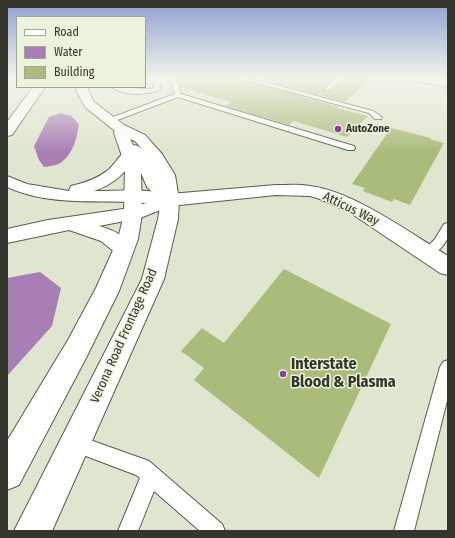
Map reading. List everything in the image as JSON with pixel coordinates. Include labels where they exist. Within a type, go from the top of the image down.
[{"type":"main road","points":[[7,132],[28,103]]},
{"type":"main road","points":[[89,103],[142,157],[153,183],[170,200]]},
{"type":"main road","points":[[50,194],[69,192],[100,183],[110,178],[120,170],[121,136]]},
{"type":"main road","points":[[7,473],[83,336],[106,291],[130,232],[133,205],[134,164],[121,136]]},
{"type":"main road","points":[[7,181],[23,188],[50,194],[133,205]]},
{"type":"main road","name":"Atticus Way","points":[[133,205],[170,200],[284,190],[310,191],[326,195],[355,208],[448,266]]},
{"type":"main road","name":"Verona Road Frontage Road","points":[[33,531],[76,444],[152,279],[168,218],[170,200]]},
{"type":"main road","points":[[7,236],[69,224],[133,205]]},
{"type":"main road","points":[[69,224],[102,232],[117,241],[124,249]]},
{"type":"lane","points":[[121,136],[167,103]]},
{"type":"lane","points":[[204,103],[351,148]]},
{"type":"lane","points":[[337,103],[371,112],[378,117]]},
{"type":"lane","points":[[428,253],[439,242],[448,227]]},
{"type":"lane","points":[[404,531],[448,367]]},
{"type":"lane","points":[[76,444],[142,468],[215,531]]},
{"type":"lane","points":[[128,531],[150,476]]},
{"type":"water","points":[[61,113],[71,116],[79,124],[76,140],[68,156],[64,160],[57,165],[44,167],[39,160],[34,146],[49,117]]},
{"type":"water","points":[[40,272],[61,288],[52,326],[7,376],[7,278]]},
{"type":"building","points":[[229,103],[325,103],[339,107],[337,108],[368,116],[347,137],[294,121],[289,125],[225,106]]},
{"type":"building","points":[[391,128],[431,138],[430,139],[444,143],[410,205],[394,199],[392,202],[363,191],[365,188],[352,184]]},
{"type":"building","name":"Interstate Blood & Plasma","points":[[284,269],[391,324],[319,478],[194,380],[204,368],[181,351],[202,328],[224,343]]},
{"type":"place","name":"AutoZone","points":[[338,129]]},
{"type":"place","name":"Interstate Blood & Plasma","points":[[283,374]]}]
